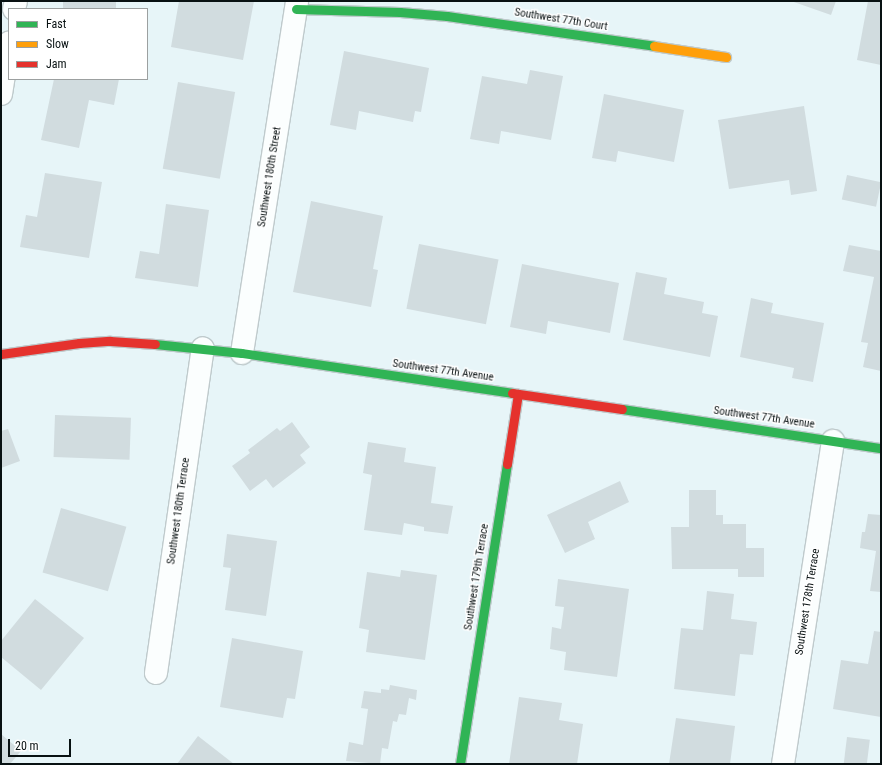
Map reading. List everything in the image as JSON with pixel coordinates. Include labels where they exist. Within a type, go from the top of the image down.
[{"type":"street","name":"Southwest 77th Court","points":[[297,5],[325,11],[400,12],[447,16],[726,57]]},
{"type":"street","name":"Southwest 180th Street","points":[[242,353],[297,5]]},
{"type":"street","points":[[1,94],[8,49]]},
{"type":"street","name":"Southwest 77th Avenue","points":[[1,354],[50,346],[110,341],[136,341],[203,348],[881,448]]},
{"type":"street","name":"Southwest 180th Terrace","points":[[156,673],[203,348]]},
{"type":"street","name":"Southwest 179th Terrace","points":[[460,764],[518,394]]},
{"type":"street","name":"Southwest 178th Terrace","points":[[783,764],[833,441]]},
{"type":"building","points":[[63,1],[116,1],[116,8],[63,8]]},
{"type":"building","points":[[179,1],[254,1],[243,60],[171,47]]},
{"type":"building","points":[[791,1],[836,1],[831,15]]},
{"type":"building","points":[[868,1],[881,1],[881,65],[857,60]]},
{"type":"building","points":[[344,51],[429,68],[421,112],[415,111],[413,122],[359,111],[356,130],[330,125]]},
{"type":"building","points":[[530,70],[563,76],[551,140],[501,131],[499,144],[470,139],[482,76],[527,84]]},
{"type":"building","points":[[54,80],[119,80],[114,105],[89,100],[79,148],[41,140]]},
{"type":"building","points":[[178,82],[235,92],[220,179],[163,169]]},
{"type":"building","points":[[604,94],[684,110],[674,162],[618,151],[616,162],[592,158]]},
{"type":"building","points":[[804,106],[817,191],[791,195],[789,180],[729,189],[718,120]]},
{"type":"building","points":[[45,173],[102,182],[89,258],[20,247],[26,215],[37,217]]},
{"type":"building","points":[[847,175],[881,182],[876,207],[842,199]]},
{"type":"building","points":[[311,201],[383,216],[373,269],[378,270],[371,307],[293,292]]},
{"type":"building","points":[[166,204],[209,210],[198,287],[135,278],[140,251],[159,254]]},
{"type":"building","points":[[419,244],[499,259],[486,324],[406,309]]},
{"type":"building","points":[[849,245],[881,251],[881,371],[863,367],[868,343],[861,342],[874,277],[843,271]]},
{"type":"building","points":[[522,264],[619,283],[610,333],[548,321],[546,334],[510,327]]},
{"type":"building","points":[[636,272],[667,278],[664,294],[704,302],[702,313],[718,316],[710,357],[623,340]]},
{"type":"building","points":[[751,298],[773,303],[771,313],[824,323],[813,382],[792,378],[794,368],[740,357]]},
{"type":"building","points":[[55,415],[131,418],[129,460],[54,457]]},
{"type":"building","points":[[292,422],[310,447],[300,455],[306,463],[273,488],[266,479],[250,491],[232,466],[250,453],[248,450],[277,428],[280,431]]},
{"type":"building","points":[[8,429],[20,461],[1,468],[1,431]]},
{"type":"building","points":[[368,442],[406,448],[404,462],[436,467],[431,503],[453,506],[448,534],[424,531],[424,527],[404,523],[402,535],[364,530],[372,475],[363,473]]},
{"type":"building","points":[[620,481],[629,502],[588,522],[595,539],[565,553],[547,515]]},
{"type":"building","points":[[689,490],[716,490],[716,515],[723,515],[723,524],[746,524],[746,548],[764,548],[764,577],[738,577],[738,569],[672,569],[671,527],[689,527]]},
{"type":"building","points":[[61,508],[126,527],[108,591],[43,572]]},
{"type":"building","points":[[868,514],[881,515],[881,592],[870,591],[876,551],[860,548],[862,532],[865,532]]},
{"type":"building","points":[[227,534],[277,541],[266,616],[225,610],[231,568],[223,567]]},
{"type":"building","points":[[401,570],[437,575],[425,660],[366,652],[369,630],[359,628],[367,572],[400,577]]},
{"type":"building","points":[[558,579],[629,589],[617,677],[564,670],[566,652],[550,649],[552,627],[561,629],[564,607],[555,606]]},
{"type":"building","points":[[707,591],[734,594],[731,619],[757,622],[753,655],[740,654],[735,696],[674,689],[681,628],[703,630]]},
{"type":"building","points":[[35,599],[84,638],[41,690],[1,657],[1,641]]},
{"type":"building","points":[[874,631],[881,632],[881,717],[833,709],[841,660],[868,664]]},
{"type":"building","points":[[232,638],[303,651],[295,699],[287,698],[283,718],[220,707]]},
{"type":"building","points":[[390,685],[417,690],[416,700],[409,698],[406,715],[399,714],[397,722],[393,721],[388,749],[382,748],[380,764],[346,761],[349,742],[363,745],[368,709],[361,708],[364,691],[381,693],[381,689],[389,690]]},
{"type":"building","points":[[519,697],[562,703],[559,720],[583,724],[577,764],[509,764]]},
{"type":"building","points":[[676,718],[735,726],[730,764],[669,764]]},
{"type":"building","points":[[1,734],[21,751],[10,764],[1,764]]},
{"type":"building","points":[[198,736],[234,764],[177,764]]},
{"type":"building","points":[[847,737],[870,740],[867,764],[844,764]]},
{"type":"traffic: fast","points":[[296,9],[400,12],[447,16],[654,46]]},
{"type":"traffic: fast","points":[[155,344],[242,353],[512,393]]},
{"type":"traffic: fast","points":[[622,409],[881,448]]},
{"type":"traffic: fast","points":[[460,764],[507,464]]},
{"type":"traffic: slow","points":[[654,46],[726,57]]},
{"type":"traffic: jam","points":[[1,354],[79,343],[110,341],[155,344]]},
{"type":"traffic: jam","points":[[512,393],[622,409]]},
{"type":"traffic: jam","points":[[507,464],[518,394]]}]
